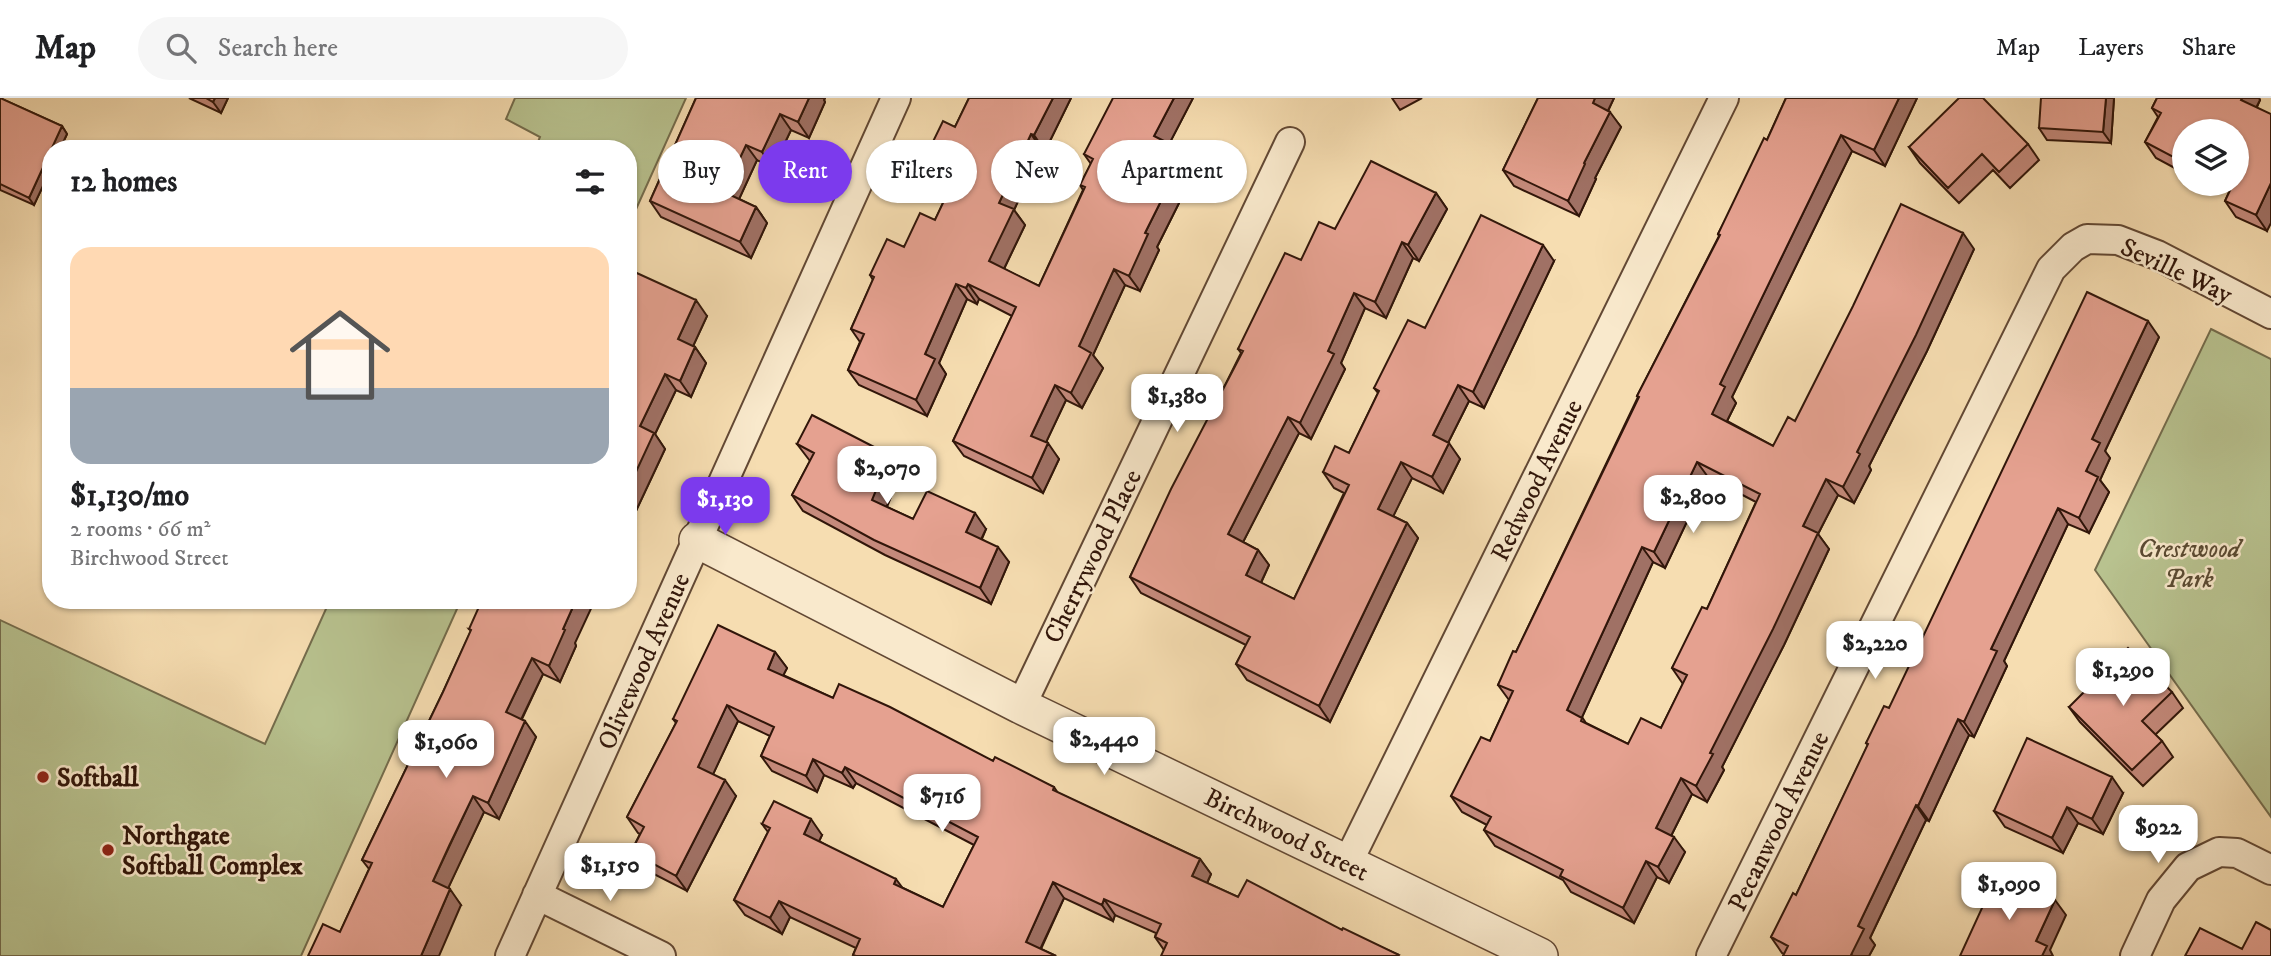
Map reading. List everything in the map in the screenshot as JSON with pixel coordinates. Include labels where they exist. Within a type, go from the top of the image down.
[{"type":"street","name":"Olivewood Avenue","points":[[510,956],[896,98]]},
{"type":"street","name":"Redwood Avenue","points":[[1348,862],[1724,98]]},
{"type":"street","name":"Cherrywood Place","points":[[1021,706],[1290,142]]},
{"type":"street","name":"Seville Way","points":[[1994,384],[2051,269],[2073,247],[2087,239],[2118,240],[2157,255],[2271,314]]},
{"type":"street","name":"Pecanwood Avenue","points":[[1711,956],[1994,384]]},
{"type":"street","name":"Birchwood Street","points":[[697,540],[1021,706],[1348,862],[1520,951]]},
{"type":"street","points":[[2135,956],[2161,900],[2188,867],[2219,852],[2237,853],[2271,870]]},
{"type":"street","points":[[537,895],[661,956]]},
{"type":"green space","points":[[515,98],[686,98],[667,140],[658,140],[658,160],[637,207],[637,140],[539,140],[540,137],[506,119]]},
{"type":"green space","name":"Crestwood Park","points":[[2211,329],[2271,359],[2271,817],[2095,570]]},
{"type":"green space","points":[[326,609],[457,609],[301,956],[0,956],[0,620],[265,744]]},
{"type":"building","points":[[0,98],[62,126],[56,140],[42,140],[42,170],[29,198],[0,184]]},
{"type":"building","points":[[696,98],[809,98],[798,122],[780,114],[768,140],[758,140],[758,150],[746,145],[744,149],[744,140],[677,140]]},
{"type":"building","points":[[969,98],[1053,98],[1034,135],[1031,134],[1028,140],[991,140],[991,203],[1014,209],[989,261],[1039,286],[1078,203],[1083,203],[1083,179],[1093,159],[1084,154],[1113,98],[1174,98],[1154,136],[1162,140],[1097,140],[1097,203],[1160,203],[1129,276],[1114,269],[1079,346],[1091,353],[1071,393],[1055,385],[1031,436],[1048,443],[1032,478],[953,441],[1016,307],[968,284],[966,288],[956,284],[925,354],[935,359],[916,400],[848,370],[864,334],[851,329],[874,277],[870,275],[887,239],[904,247],[920,213],[935,220],[943,203],[977,203],[977,140],[934,140],[943,121],[955,127]]},
{"type":"building","points":[[1538,98],[1595,98],[1593,103],[1610,112],[1568,201],[1503,170]]},
{"type":"building","points":[[1786,98],[1899,98],[1874,150],[1841,135],[1720,384],[1725,387],[1712,414],[1773,446],[1788,417],[1795,421],[1901,204],[1963,233],[1916,335],[1857,452],[1860,454],[1843,487],[1826,479],[1803,526],[1818,533],[1710,753],[1713,754],[1696,786],[1681,778],[1656,828],[1674,837],[1658,867],[1646,861],[1623,908],[1560,876],[1563,870],[1484,830],[1491,817],[1451,796],[1481,737],[1490,741],[1513,691],[1498,685],[1513,651],[1516,652],[1639,397],[1637,396],[1720,235],[1718,234],[1764,138],[1767,140]],"holes":[[[1697,462],[1760,494],[1707,609],[1702,607],[1672,668],[1687,675],[1661,728],[1641,718],[1628,744],[1581,721],[1582,718],[1567,710],[1642,547],[1654,552]]]},
{"type":"building","points":[[1959,98],[1983,98],[2028,144],[1999,172],[1982,154],[1948,188],[1909,147]]},
{"type":"building","points":[[2041,98],[2106,98],[2103,132],[2039,128]]},
{"type":"building","points":[[2157,98],[2242,98],[2241,100],[2271,114],[2271,183],[2256,215],[2225,201],[2227,196],[2249,196],[2249,119],[2172,119],[2172,156],[2145,142],[2161,113],[2152,108]]},
{"type":"building","points":[[1371,161],[1436,193],[1408,245],[1402,242],[1375,302],[1354,293],[1328,351],[1334,354],[1300,423],[1288,417],[1228,534],[1258,550],[1246,575],[1294,599],[1349,485],[1323,472],[1335,446],[1349,453],[1379,391],[1374,388],[1408,320],[1425,328],[1481,215],[1543,245],[1473,392],[1458,385],[1433,435],[1449,443],[1432,477],[1401,462],[1378,509],[1407,523],[1319,706],[1236,664],[1250,637],[1130,577],[1171,489],[1243,351],[1238,349],[1285,253],[1301,260],[1319,222],[1335,229]]},
{"type":"building","points":[[658,183],[658,203],[744,201],[756,207],[740,242],[650,201]]},
{"type":"building","points":[[637,273],[696,300],[678,339],[695,347],[680,381],[665,374],[640,426],[654,433],[637,470]]},
{"type":"building","points":[[2087,292],[2148,321],[2092,439],[2100,443],[2086,471],[2098,477],[2079,518],[2058,508],[1991,649],[1997,651],[1964,722],[1958,719],[1858,926],[1864,929],[1851,955],[1853,956],[1783,956],[1788,946],[1771,937],[1793,893],[1796,895],[1884,706],[1889,708]]},
{"type":"building","points":[[812,415],[880,450],[872,466],[884,471],[872,500],[913,519],[927,491],[975,513],[966,532],[998,547],[980,588],[874,540],[792,495],[814,453],[797,444]]},
{"type":"building","points":[[478,609],[572,609],[549,666],[532,658],[506,712],[525,721],[488,803],[473,796],[433,881],[450,889],[421,956],[308,956],[323,924],[340,932],[372,863],[362,860],[443,692],[471,630],[469,629]]},
{"type":"building","points":[[718,625],[775,652],[768,669],[833,698],[839,684],[890,707],[993,761],[995,757],[1054,787],[1053,790],[1200,859],[1192,876],[1238,897],[1247,880],[1342,930],[1343,928],[1399,955],[1161,956],[1167,943],[1155,937],[1161,924],[1104,899],[1102,905],[1053,882],[1026,942],[1056,956],[853,955],[860,939],[779,901],[770,918],[734,900],[770,828],[762,824],[774,801],[811,819],[804,834],[896,879],[894,884],[943,907],[978,837],[845,767],[842,773],[813,759],[806,776],[761,756],[774,727],[727,705],[698,767],[725,780],[676,876],[631,852],[644,827],[627,817],[677,721],[673,719]]},
{"type":"building","points":[[2128,648],[2172,692],[2142,721],[2162,741],[2132,770],[2069,707]]},
{"type":"building","points":[[2027,738],[2112,777],[2092,819],[2067,807],[2052,838],[1994,811]]},
{"type":"building","points":[[1998,873],[2055,900],[2036,941],[2047,946],[2042,956],[1960,956]]},
{"type":"building","points":[[2256,922],[2271,930],[2271,956],[2185,956],[2200,928],[2242,949]]},
{"type":"place","name":"Softball","points":[[43,777]]},
{"type":"place","name":"Northgate Softball Complex","points":[[108,850]]}]
